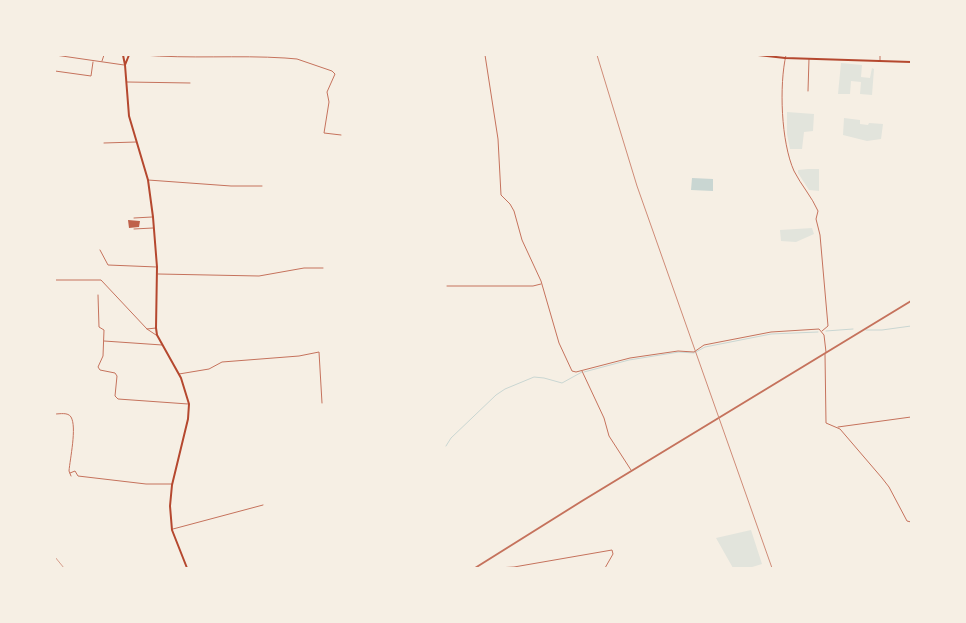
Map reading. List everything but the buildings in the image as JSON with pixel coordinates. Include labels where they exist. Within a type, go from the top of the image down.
[{"type":"main road","points":[[125,65],[126,55]]},
{"type":"main road","points":[[126,55],[129,116],[148,180],[153,217],[158,267],[157,335],[179,374],[189,404],[187,428],[172,484],[170,506],[172,530],[187,568]]},
{"type":"main road","points":[[758,55],[809,59],[911,62]]},
{"type":"street","points":[[55,55],[125,65]]},
{"type":"street","points":[[102,62],[104,55]]},
{"type":"street","points":[[142,55],[174,58],[190,56],[297,59],[332,71],[334,74],[327,92],[329,102],[324,133],[341,135]]},
{"type":"street","points":[[485,55],[498,139],[501,195],[514,211],[522,240],[542,283],[559,342],[567,363],[573,372],[630,358],[678,350],[694,352],[704,345],[771,332],[822,331],[828,326],[820,236],[816,219],[818,211],[796,176],[790,160],[784,128],[781,89],[786,56]]},
{"type":"street","points":[[880,55],[880,61]]},
{"type":"street","points":[[808,91],[809,59]]},
{"type":"street","points":[[55,71],[91,76],[93,61]]},
{"type":"street","points":[[126,82],[190,83]]},
{"type":"street","points":[[104,143],[136,142]]},
{"type":"street","points":[[148,180],[231,186],[262,186]]},
{"type":"street","points":[[134,218],[153,217]]},
{"type":"street","points":[[134,229],[154,228]]},
{"type":"street","points":[[100,250],[108,265],[158,267]]},
{"type":"street","points":[[158,274],[259,276],[304,268],[323,268]]},
{"type":"street","points":[[55,280],[101,280],[147,329],[157,335]]},
{"type":"street","points":[[447,286],[534,286],[542,283]]},
{"type":"street","points":[[98,295],[99,327],[104,330],[103,356],[98,367],[100,370],[115,373],[118,376],[115,396],[118,398],[189,404]]},
{"type":"street","points":[[475,568],[911,301]]},
{"type":"street","points":[[147,329],[156,328]]},
{"type":"street","points":[[822,331],[825,353],[826,422],[837,427],[882,478],[889,487],[905,518],[911,522]]},
{"type":"street","points":[[103,341],[162,345]]},
{"type":"street","points":[[179,374],[209,369],[222,362],[299,356],[319,352],[322,403]]},
{"type":"street","points":[[582,370],[604,418],[609,436],[632,471]]},
{"type":"street","points":[[55,414],[67,414],[71,417],[73,426],[70,474],[75,471],[78,476],[146,484],[172,484]]},
{"type":"street","points":[[837,427],[911,416]]},
{"type":"street","points":[[172,530],[263,505]]},
{"type":"street","points":[[497,568],[514,567],[612,550],[612,556],[605,568]]},
{"type":"path","points":[[55,557],[64,568]]},
{"type":"shaded area","points":[[841,63],[862,65],[861,77],[870,78],[872,68],[874,69],[872,95],[860,94],[861,82],[851,81],[850,94],[838,94]]},
{"type":"shaded area","points":[[787,112],[814,114],[813,131],[804,132],[802,149],[790,149],[787,134]]},
{"type":"shaded area","points":[[844,118],[860,120],[860,124],[883,124],[881,139],[867,141],[843,135]]},
{"type":"shaded area","points":[[819,169],[819,191],[809,190],[798,173],[798,170]]},
{"type":"shaded area","points":[[692,178],[713,179],[713,191],[691,190]]},
{"type":"shaded area","points":[[812,228],[814,234],[796,242],[781,241],[780,230]]},
{"type":"shaded area","points":[[751,530],[762,564],[749,568],[733,568],[716,538]]},
{"type":"waterway","points":[[866,330],[911,326]]},
{"type":"waterway","points":[[826,331],[853,329]]},
{"type":"waterway","points":[[584,372],[629,360],[679,352],[694,353],[705,347],[771,334],[818,332]]},
{"type":"waterway","points":[[446,446],[451,438],[496,395],[505,389],[534,377],[562,383],[582,372]]},
{"type":"railway","points":[[597,55],[637,186],[772,568]]}]
